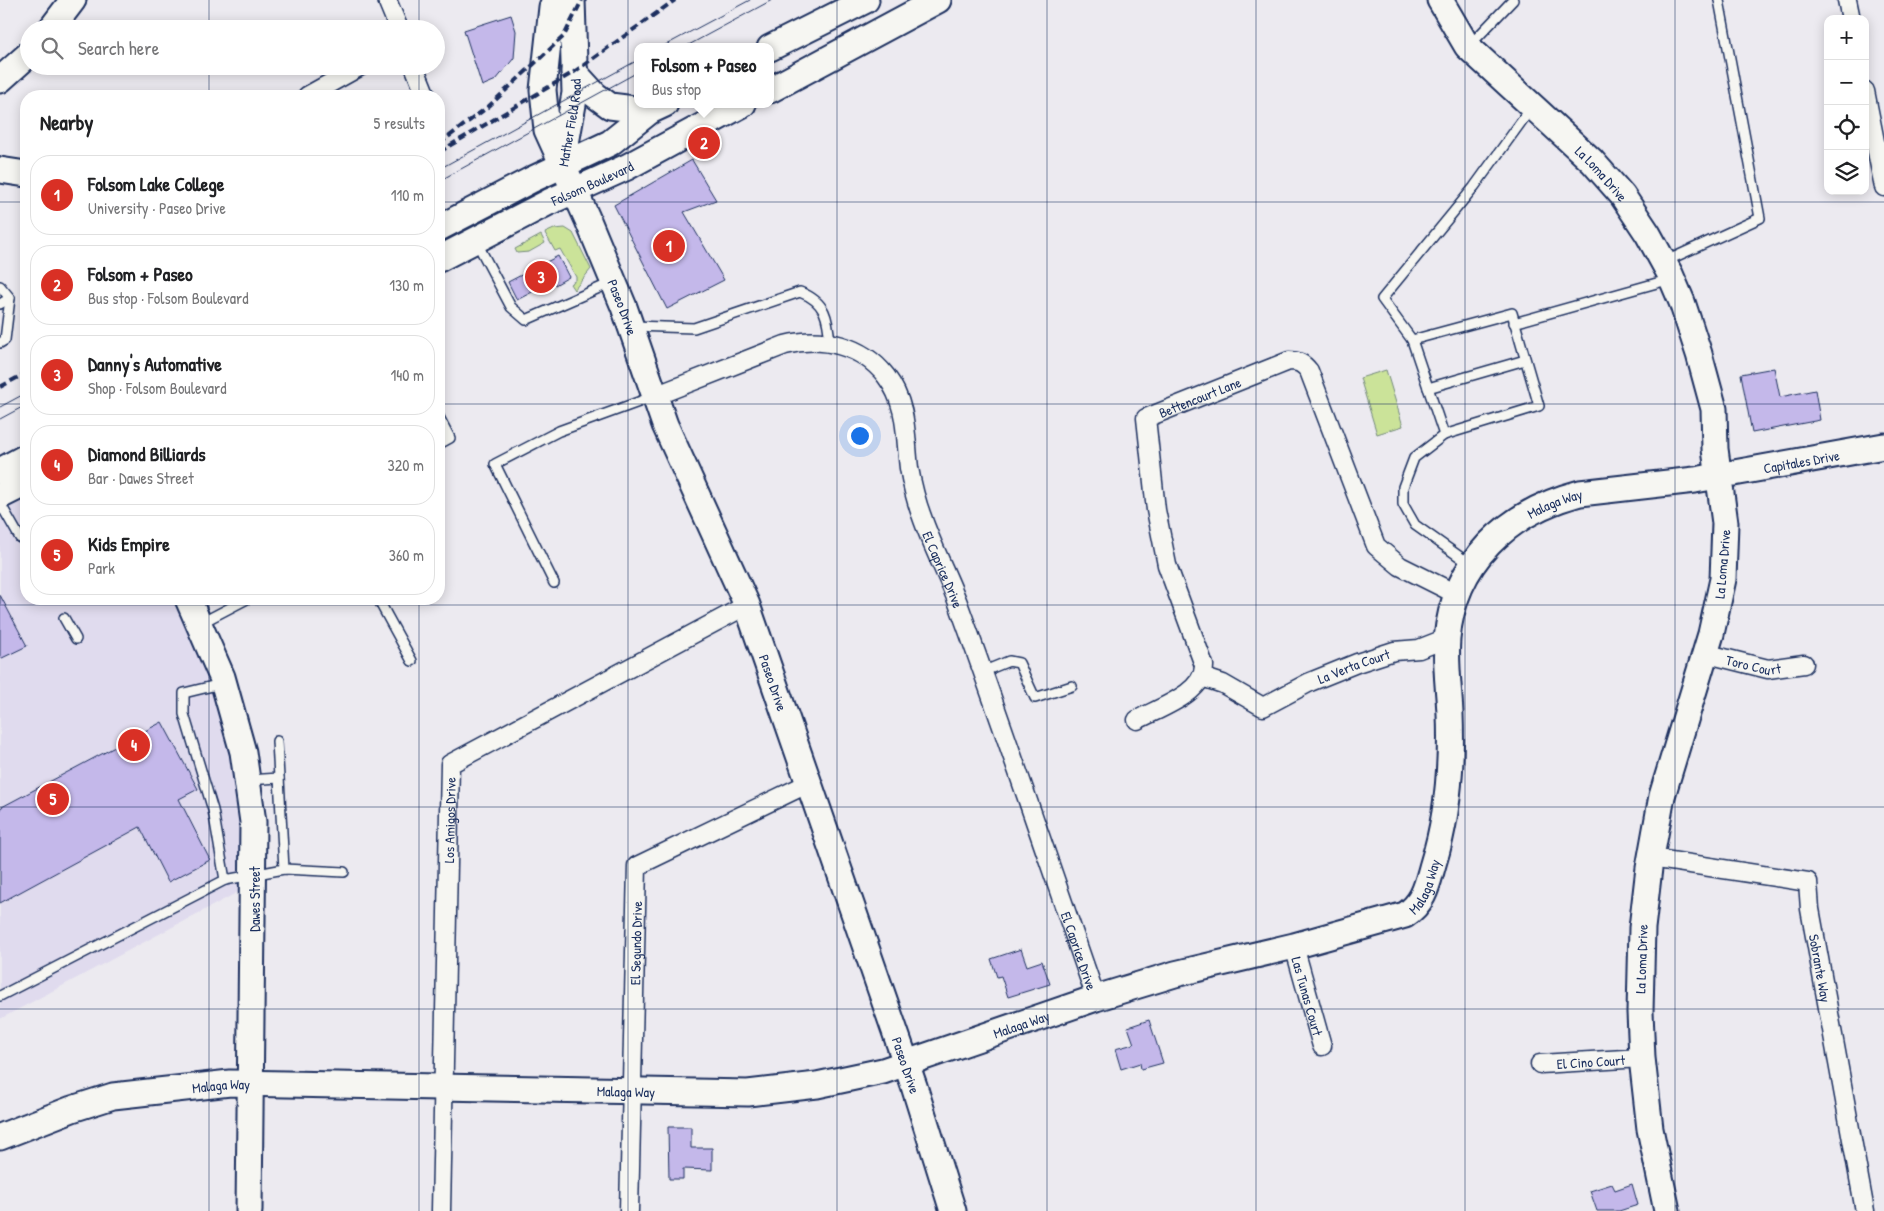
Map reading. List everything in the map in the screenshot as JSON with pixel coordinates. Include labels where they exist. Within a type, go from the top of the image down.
[{"type":"street","points":[[58,20],[73,0]]},
{"type":"street","points":[[387,0],[395,20]]},
{"type":"street","name":"Mather Field Road","points":[[555,0],[552,7],[543,90],[547,130],[562,166]]},
{"type":"street","name":"Mather Field Road","points":[[562,166],[575,93],[572,0]]},
{"type":"street","points":[[774,46],[866,0]]},
{"type":"street","points":[[774,88],[938,0]]},
{"type":"street","name":"La Loma Drive","points":[[1440,0],[1468,47],[1592,160],[1622,195],[1648,234],[1668,271],[1699,354],[1714,409],[1715,449],[1725,522],[1725,559],[1718,605],[1671,760],[1650,858],[1642,928],[1640,966],[1642,1058],[1650,1129],[1667,1211]]},
{"type":"street","points":[[1847,0],[1850,15]]},
{"type":"street","points":[[0,80],[20,62]]},
{"type":"street","points":[[574,72],[596,95],[610,106],[634,107]]},
{"type":"street","points":[[318,90],[345,75]]},
{"type":"street","points":[[418,75],[424,90]]},
{"type":"street","points":[[1868,105],[1884,186]]},
{"type":"street","name":"Folsom Boulevard","points":[[445,225],[610,143],[658,108]]},
{"type":"street","name":"Folsom Boulevard","points":[[445,256],[574,190],[627,167],[737,108]]},
{"type":"street","name":"Paseo Drive","points":[[562,166],[613,282],[683,466],[747,605],[906,1064],[953,1211]]},
{"type":"street","points":[[0,170],[20,173]]},
{"type":"street","name":"El Caprice Drive","points":[[655,396],[785,345],[807,341],[830,342],[852,350],[874,364],[887,378],[899,398],[906,420],[909,468],[922,518],[957,601],[1096,998]]},
{"type":"street","name":"Bettencourt Lane","points":[[1202,677],[1204,665],[1167,565],[1156,510],[1146,418],[1289,362],[1297,361],[1305,365],[1309,371],[1376,546],[1388,558],[1400,566],[1458,595]]},
{"type":"street","name":"Capitales Drive","points":[[1720,475],[1884,446]]},
{"type":"street","points":[[0,471],[20,460]]},
{"type":"street","name":"Malaga Way","points":[[0,1137],[72,1109],[113,1096],[189,1086],[251,1084],[748,1093],[817,1085],[859,1077],[906,1064],[1096,998],[1176,974],[1294,946],[1405,915],[1416,908],[1423,897],[1439,844],[1449,771],[1448,638],[1458,595],[1472,565],[1485,546],[1510,526],[1563,497],[1600,490],[1668,484],[1720,475]]},
{"type":"street","points":[[0,496],[20,486]]},
{"type":"street","name":"Dawes Street","points":[[191,605],[224,683],[243,752],[253,822],[254,873],[249,1211]]},
{"type":"street","name":"Los Amigos Drive","points":[[441,1211],[450,764],[747,605]]},
{"type":"street","name":"La Verta Court","points":[[1202,677],[1223,684],[1263,707],[1310,682],[1357,663],[1394,651],[1419,650],[1448,638]]},
{"type":"street","name":"Toro Court","points":[[1704,653],[1768,669],[1804,664]]},
{"type":"street","points":[[1138,720],[1194,689],[1202,677]]},
{"type":"street","name":"El Segundo Drive","points":[[629,1211],[637,866],[809,783]]},
{"type":"street","name":"Sobrante Way","points":[[1650,858],[1808,882],[1810,909],[1865,1211]]},
{"type":"street","name":"Las Tunas Court","points":[[1294,946],[1322,1046]]},
{"type":"street","name":"El Cino Court","points":[[1540,1064],[1642,1058]]},
{"type":"lane","points":[[1468,47],[1513,0]]},
{"type":"lane","points":[[1514,323],[1668,271],[1760,218],[1719,0]]},
{"type":"lane","points":[[1444,435],[1412,340],[1382,299],[1474,187],[1533,105]]},
{"type":"lane","points":[[475,239],[511,307],[526,320],[613,282]]},
{"type":"lane","points":[[0,286],[10,298],[5,340],[0,343]]},
{"type":"lane","points":[[630,326],[694,328],[800,292],[811,296],[824,310],[828,322],[830,342]]},
{"type":"lane","points":[[0,304],[10,298]]},
{"type":"lane","points":[[1412,340],[1512,313],[1539,406],[1444,435],[1414,458],[1403,487],[1404,504],[1416,525],[1472,565]]},
{"type":"lane","points":[[1428,388],[1525,360]]},
{"type":"lane","points":[[554,584],[495,464],[560,432],[655,396]]},
{"type":"lane","points":[[445,428],[450,438],[445,441]]},
{"type":"lane","points":[[0,503],[20,538]]},
{"type":"lane","points":[[200,624],[236,605]]},
{"type":"lane","points":[[381,605],[412,661]]},
{"type":"lane","points":[[64,618],[76,639]]},
{"type":"lane","points":[[982,672],[1009,662],[1020,663],[1035,698],[1072,686]]},
{"type":"lane","points":[[224,683],[184,693],[184,714],[213,810],[224,880]]},
{"type":"lane","points":[[277,741],[284,869]]},
{"type":"lane","points":[[247,780],[279,778]]},
{"type":"lane","points":[[0,996],[224,880],[284,869],[344,872]]},
{"type":"shaded area","points":[[20,500],[20,605],[182,605],[210,672],[233,765],[241,838],[240,891],[0,1019],[0,510]]},
{"type":"green space","points":[[565,228],[573,233],[591,269],[574,290],[570,284],[576,280],[576,277],[560,249],[555,251],[545,233],[554,229]]},
{"type":"green space","points":[[541,235],[545,243],[529,252],[517,253],[515,249]]},
{"type":"green space","points":[[1386,370],[1403,426],[1377,434],[1360,378]]},
{"type":"building","points":[[511,15],[516,31],[514,58],[496,80],[482,86],[464,30]]},
{"type":"building","points":[[692,160],[716,200],[684,212],[724,280],[667,309],[614,205]]},
{"type":"building","points":[[558,256],[569,277],[555,285],[553,281],[517,300],[508,282]]},
{"type":"building","points":[[1774,368],[1780,397],[1815,390],[1820,420],[1752,433],[1741,374]]},
{"type":"building","points":[[0,595],[27,646],[0,659]]},
{"type":"building","points":[[162,722],[198,789],[179,799],[210,860],[168,882],[140,827],[0,903],[0,808]]},
{"type":"building","points":[[1021,949],[1027,966],[1042,961],[1050,984],[1008,997],[1001,976],[997,977],[991,959]]},
{"type":"building","points":[[1149,1020],[1163,1063],[1141,1069],[1140,1063],[1121,1069],[1115,1049],[1134,1044],[1128,1027]]},
{"type":"building","points":[[668,1127],[691,1127],[691,1148],[712,1148],[712,1170],[683,1169],[683,1179],[669,1179]]},
{"type":"building","points":[[1612,1184],[1615,1190],[1632,1184],[1638,1205],[1619,1211],[1597,1211],[1590,1191]]},
{"type":"tram line","points":[[669,43],[750,0]]},
{"type":"tram line","points":[[692,43],[772,0]]},
{"type":"tram line","points":[[445,166],[634,62]]},
{"type":"tram line","points":[[445,178],[634,74]]},
{"type":"tram line","points":[[0,407],[20,396]]},
{"type":"tram line","points":[[0,419],[20,408]]},
{"type":"railway","points":[[445,139],[489,106],[564,36],[582,0]]},
{"type":"railway","points":[[445,148],[574,72],[675,0]]},
{"type":"railway","points":[[0,387],[20,376]]},
{"type":"place","name":"Folsom + Paseo","points":[[704,143]]},
{"type":"place","name":"Folsom Lake College","points":[[669,246]]},
{"type":"place","name":"Danny's Automative","points":[[541,277]]},
{"type":"place","name":"Diamond Billiards","points":[[134,745]]},
{"type":"place","name":"Kids Empire","points":[[53,799]]}]
